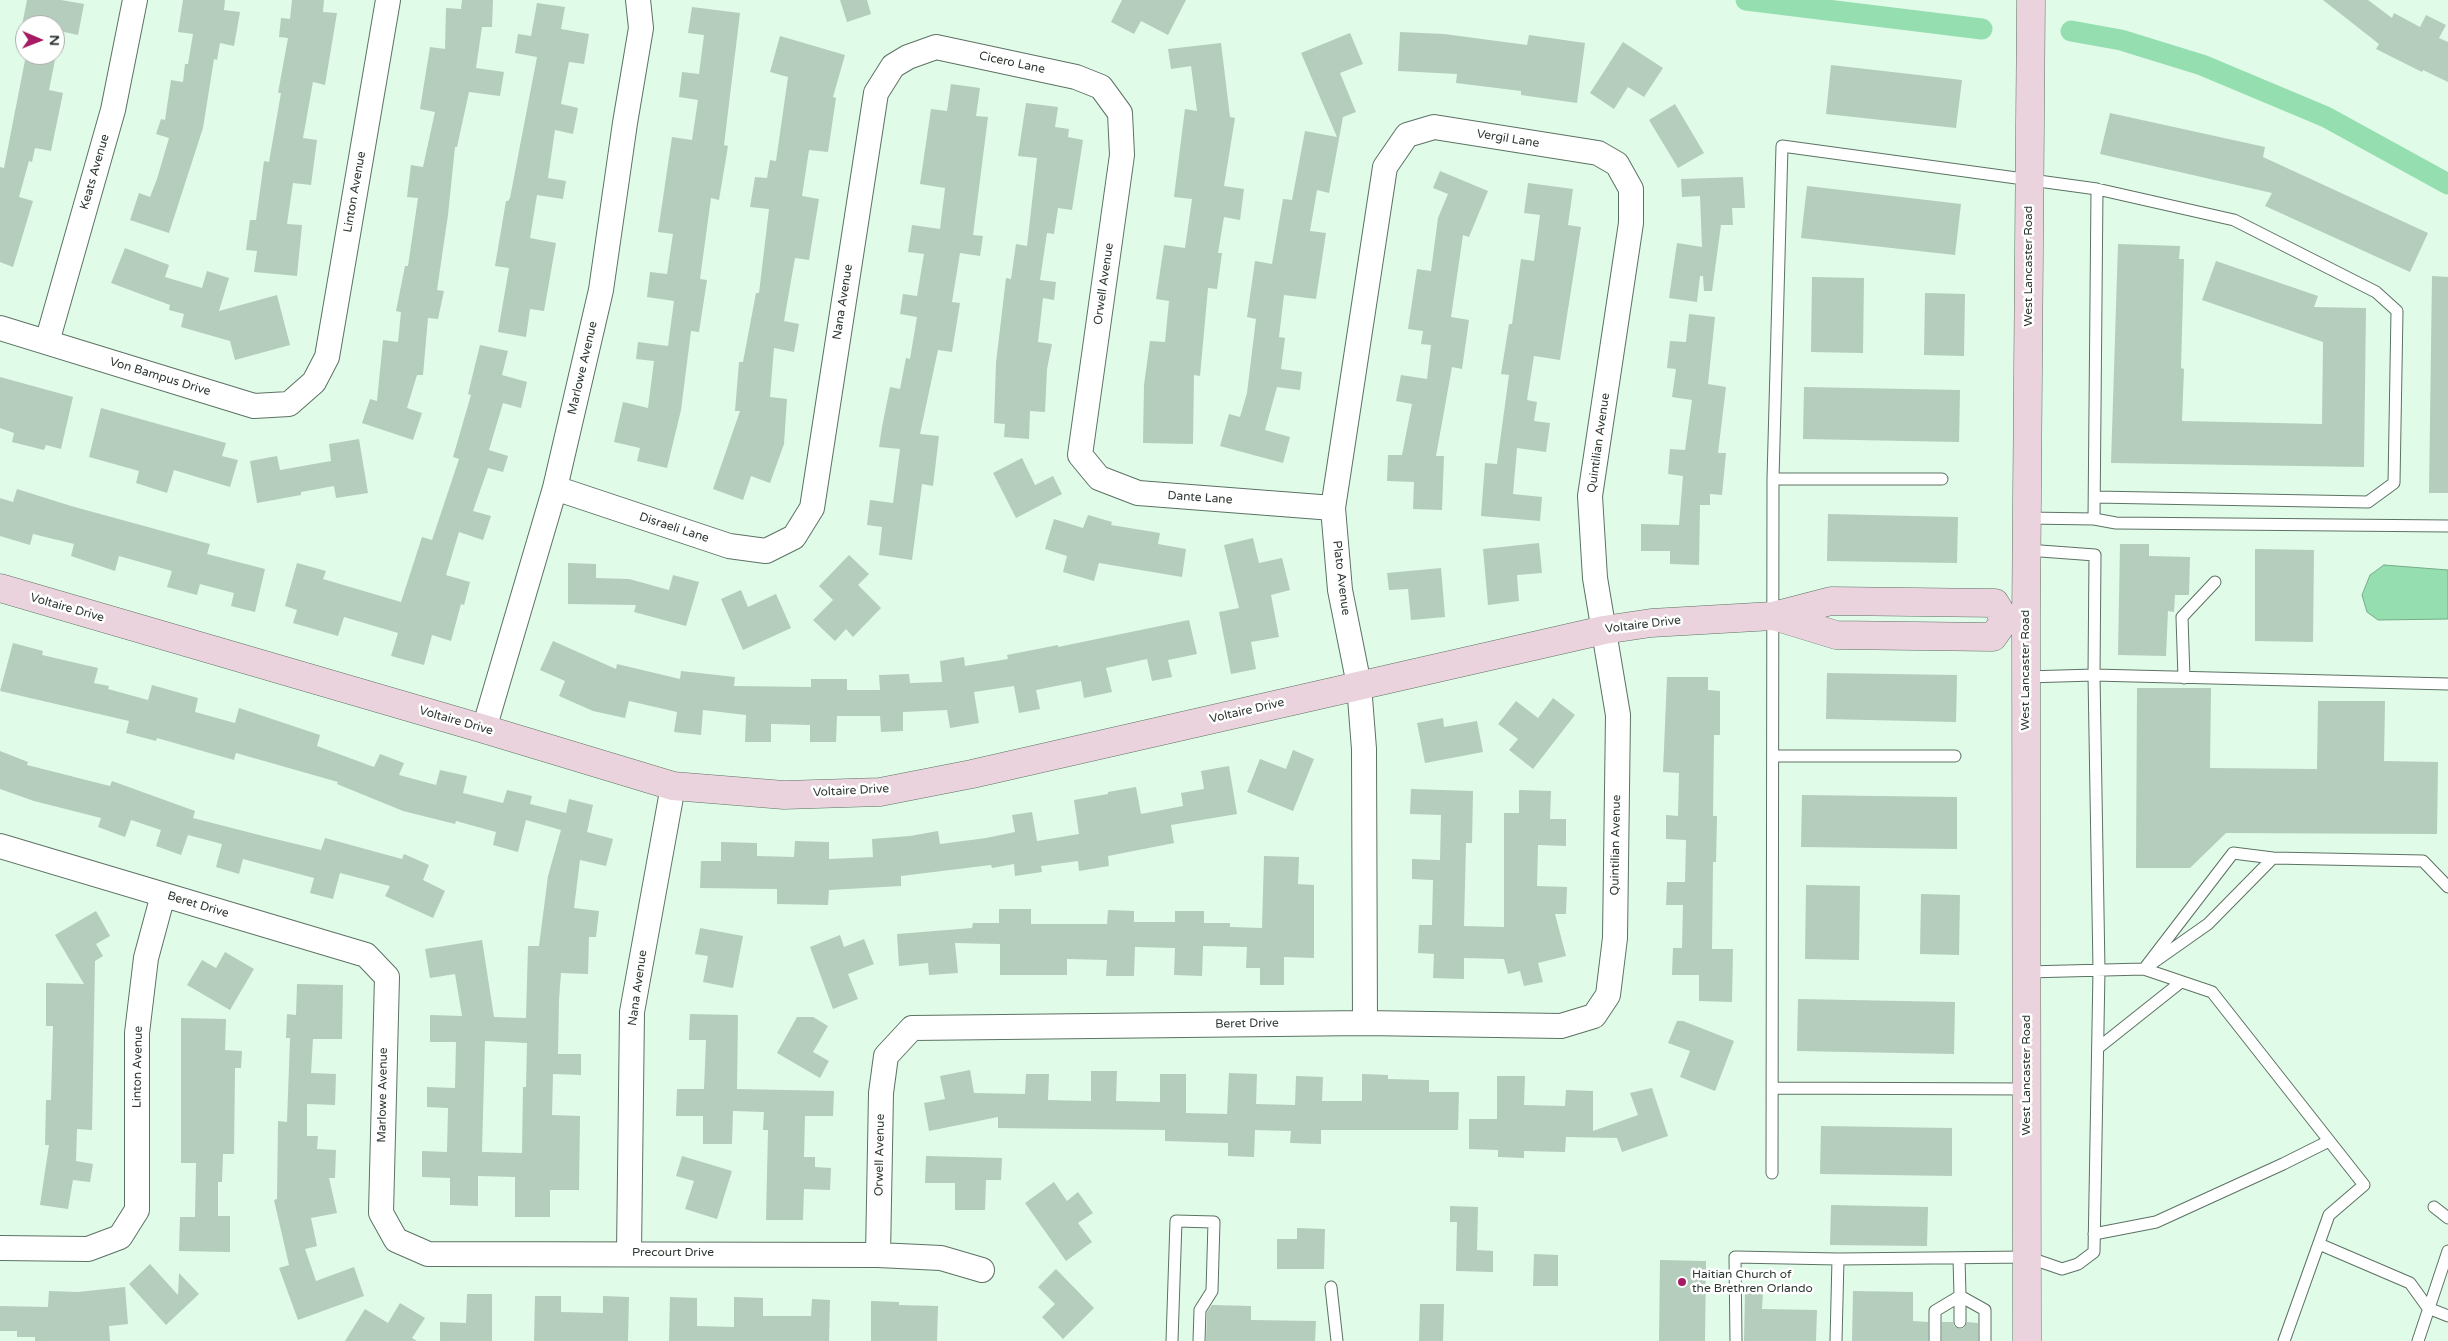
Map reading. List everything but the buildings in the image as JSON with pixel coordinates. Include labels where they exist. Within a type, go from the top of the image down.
[{"type":"street","name":"Keats Avenue","points":[[47,342],[113,110],[135,0]]},
{"type":"street","name":"Linton Avenue","points":[[314,382],[327,357],[388,0]]},
{"type":"street","name":"Marlowe Avenue","points":[[484,729],[555,488],[601,290],[641,28],[638,0]]},
{"type":"street","name":"West Lancaster Road","points":[[2027,1341],[2026,677],[2015,620],[2027,550],[2031,0]]},
{"type":"street","name":"Cicero Lane","points":[[894,66],[908,57],[936,47],[1076,77],[1101,87],[1120,113]]},
{"type":"street","name":"Nana Avenue","points":[[794,537],[812,508],[876,93],[894,66]]},
{"type":"street","name":"Orwell Avenue","points":[[1080,455],[1122,155],[1120,113]]},
{"type":"street","name":"Vergil Lane","points":[[1385,166],[1407,135],[1434,127],[1598,154],[1616,164],[1631,189]]},
{"type":"street","name":"Plato Avenue","points":[[1366,1023],[1364,749],[1359,685],[1340,590],[1333,508],[1385,166]]},
{"type":"street","name":"Quintilian Avenue","points":[[1608,995],[1615,938],[1618,716],[1595,578],[1590,496],[1631,223],[1631,189]]},
{"type":"street","name":"Von Bampus Drive","points":[[0,328],[254,406],[289,404],[314,382]]},
{"type":"street","name":"Dante Lane","points":[[1080,455],[1099,478],[1138,493],[1333,508]]},
{"type":"street","name":"Disraeli Lane","points":[[555,488],[729,546],[766,551],[794,537]]},
{"type":"street","name":"Voltaire Drive","points":[[0,588],[673,786],[784,795],[880,792],[982,772],[1604,630],[1661,622],[1772,616],[1831,601],[1893,600],[1995,603],[2015,620]]},
{"type":"street","name":"Nana Avenue","points":[[628,1253],[632,1012],[673,786]]},
{"type":"street","name":"Beret Drive","points":[[0,846],[366,955],[387,977]]},
{"type":"street","name":"Linton Avenue","points":[[0,1248],[88,1249],[120,1237],[137,1210],[137,1033],[146,958],[163,895]]},
{"type":"street","name":"Marlowe Avenue","points":[[381,1213],[387,977]]},
{"type":"street","name":"Beret Drive","points":[[886,1056],[912,1028],[1366,1023],[1561,1026],[1594,1016],[1608,995]]},
{"type":"street","name":"Orwell Avenue","points":[[878,1255],[881,1093],[886,1056]]},
{"type":"street","name":"Precourt Drive","points":[[381,1213],[396,1240],[428,1254],[878,1255],[942,1258],[982,1270]]},
{"type":"lane","points":[[1772,1173],[1773,479],[1782,146],[2097,188],[2234,220],[2376,292],[2397,311],[2394,483],[2368,502],[2095,497]]},
{"type":"lane","points":[[2094,519],[2097,188]]},
{"type":"lane","points":[[1773,479],[1942,479]]},
{"type":"lane","points":[[2027,518],[2094,519],[2116,522],[2448,526]]},
{"type":"lane","points":[[1736,1341],[1735,1257],[1838,1259],[2027,1257],[2062,1269],[2078,1264],[2094,1252],[2099,970],[2094,675],[2095,555],[2027,550]]},
{"type":"lane","points":[[2184,678],[2182,617],[2215,582]]},
{"type":"lane","points":[[2026,677],[2094,675],[2448,684]]},
{"type":"lane","points":[[1773,756],[1955,756]]},
{"type":"lane","points":[[2144,969],[2232,853],[2273,858],[2423,861],[2448,887]]},
{"type":"lane","points":[[2144,969],[2208,924],[2273,858]]},
{"type":"lane","points":[[2027,972],[2144,969],[2212,992],[2364,1185],[2329,1214],[2284,1341]]},
{"type":"lane","points":[[2098,1048],[2181,982]]},
{"type":"lane","points":[[1772,1088],[2027,1089]]},
{"type":"lane","points":[[2094,1234],[2156,1222],[2329,1141]]},
{"type":"lane","points":[[2434,1206],[2448,1218]]},
{"type":"lane","points":[[1172,1341],[1176,1221],[1214,1222],[1212,1291],[1200,1310],[1199,1341]]},
{"type":"lane","points":[[2319,1244],[2410,1284],[2428,1308],[2448,1316]]},
{"type":"lane","points":[[2418,1341],[2448,1251]]},
{"type":"lane","points":[[1959,1258],[1960,1322]]},
{"type":"lane","points":[[1836,1341],[1838,1259]]},
{"type":"lane","points":[[1331,1287],[1337,1341]]},
{"type":"lane","points":[[1935,1341],[1935,1311],[1960,1296]]},
{"type":"lane","points":[[1960,1296],[1985,1310],[1985,1341]]},
{"type":"shaded area","points":[[2384,565],[2448,570],[2448,619],[2378,620],[2367,612],[2362,595],[2370,575]]},
{"type":"waterway","points":[[1746,0],[1982,29]]},
{"type":"waterway","points":[[2071,31],[2121,40],[2202,65],[2326,117],[2448,184]]},
{"type":"place","name":"Haitian Church of the Brethren Orlando","points":[[1682,1282]]}]
